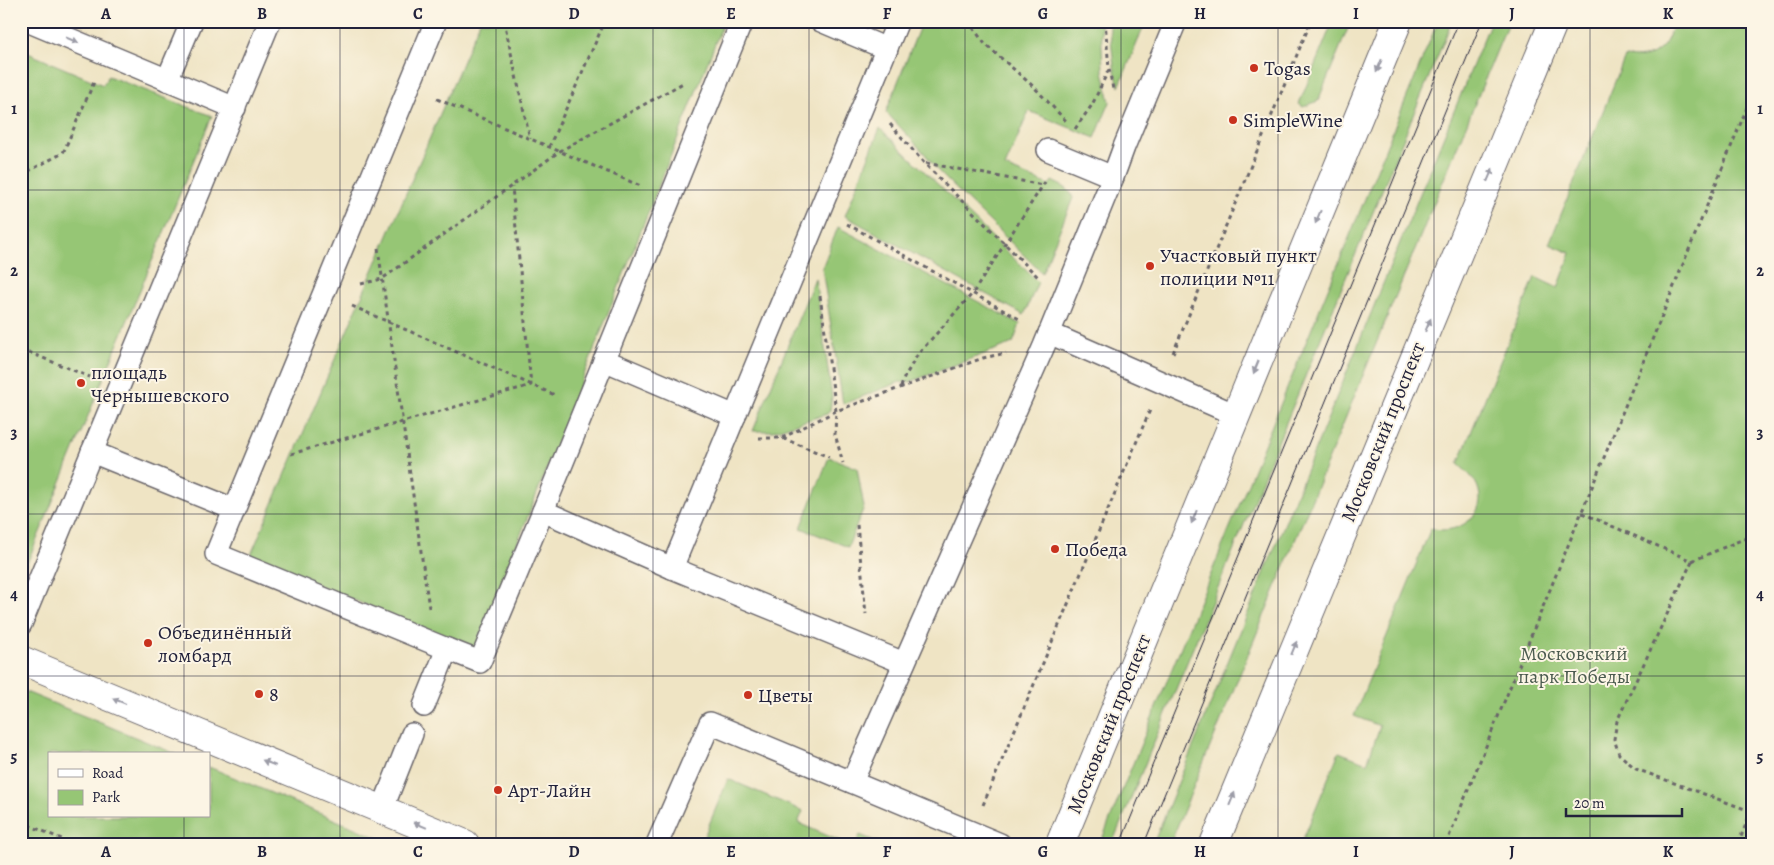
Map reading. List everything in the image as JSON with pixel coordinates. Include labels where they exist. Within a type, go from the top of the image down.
[{"type":"main road","name":"Московский проспект","points":[[1060,844],[1398,21]]},
{"type":"main road","name":"Московский проспект","points":[[1214,844],[1554,21]]},
{"type":"main road","points":[[21,660],[465,844]]},
{"type":"lane","points":[[27,21],[235,108]]},
{"type":"lane","points":[[167,80],[192,21]]},
{"type":"lane","points":[[21,624],[270,21]]},
{"type":"lane","points":[[436,21],[251,465],[216,554],[480,662],[742,21]]},
{"type":"lane","points":[[821,21],[887,49]]},
{"type":"lane","points":[[672,568],[898,21]]},
{"type":"lane","points":[[852,782],[1047,339],[1176,21]]},
{"type":"lane","points":[[1054,153],[1113,177]]},
{"type":"lane","points":[[1047,339],[1162,382],[1236,415]]},
{"type":"lane","points":[[604,360],[735,416]]},
{"type":"lane","points":[[92,452],[233,510]]},
{"type":"lane","points":[[543,511],[672,568],[904,664]]},
{"type":"lane","points":[[424,706],[441,646]]},
{"type":"lane","points":[[657,844],[710,723],[1000,844]]},
{"type":"lane","points":[[382,810],[412,734]]},
{"type":"path","points":[[504,21],[530,139]]},
{"type":"path","points":[[549,147],[605,21]]},
{"type":"path","points":[[968,21],[985,44],[1034,87],[1074,130],[1092,105],[1109,69]]},
{"type":"path","points":[[1105,21],[1109,69],[1124,147]]},
{"type":"path","points":[[972,831],[1162,382],[1311,21]]},
{"type":"path","points":[[21,175],[63,153],[106,54]]},
{"type":"path","points":[[323,294],[382,279],[560,152],[727,58]]},
{"type":"path","points":[[409,86],[670,198]]},
{"type":"path","points":[[1446,844],[1753,93]]},
{"type":"path","points":[[866,98],[924,163],[1062,301]]},
{"type":"path","points":[[901,387],[918,354],[973,293],[1043,185],[1054,153]]},
{"type":"path","points":[[924,163],[1043,185]]},
{"type":"path","points":[[512,186],[531,385]]},
{"type":"path","points":[[820,210],[1023,321],[1047,339]]},
{"type":"path","points":[[377,240],[403,421],[441,646]]},
{"type":"path","points":[[819,289],[836,411],[834,434],[843,463]]},
{"type":"path","points":[[323,294],[585,409]]},
{"type":"path","points":[[782,438],[836,411],[983,358],[1047,339]]},
{"type":"path","points":[[21,349],[118,389]]},
{"type":"path","points":[[251,465],[531,385]]},
{"type":"path","points":[[726,439],[782,438],[829,457]]},
{"type":"path","points":[[1582,513],[1692,561]]},
{"type":"path","points":[[857,525],[870,649]]},
{"type":"path","points":[[1738,844],[1752,812],[1636,769],[1620,754],[1614,740],[1617,721],[1692,561],[1753,535]]},
{"type":"path","points":[[21,822],[74,844]]},
{"type":"green space","points":[[480,21],[724,21],[475,650],[250,557]]},
{"type":"green space","points":[[922,21],[1101,21],[1103,71],[1110,102],[1095,138],[1029,111],[1005,167],[1049,185],[1052,181],[1067,189],[1073,198],[1042,273],[939,172],[886,112]]},
{"type":"green space","points":[[1109,21],[1146,21],[1119,87],[1114,66]]},
{"type":"green space","points":[[1333,21],[1351,21],[1318,101],[1303,107],[1299,104]]},
{"type":"green space","points":[[1438,21],[1452,21],[1112,844],[1100,844]]},
{"type":"green space","points":[[1491,21],[1509,21],[1170,844],[1153,844]]},
{"type":"green space","name":"Московский парк Победы","points":[[1672,21],[1753,21],[1753,844],[1301,844],[1339,752],[1367,763],[1380,726],[1354,716],[1431,528],[1440,530],[1458,527],[1473,517],[1478,509],[1480,501],[1478,487],[1471,476],[1458,464],[1535,277],[1558,288],[1571,253],[1549,244],[1625,57],[1643,57],[1658,51],[1668,39]]},
{"type":"green space","points":[[21,50],[103,85],[108,76],[212,116],[21,578]]},
{"type":"green space","points":[[880,128],[1038,282],[1024,315],[845,216]]},
{"type":"green space","points":[[838,227],[1020,324],[1013,343],[907,383],[900,382],[843,404],[822,268]]},
{"type":"green space","points":[[815,278],[832,397],[830,410],[827,414],[773,431],[753,431]]},
{"type":"green space","points":[[829,457],[857,468],[864,507],[848,547],[801,528]]},
{"type":"green space","points":[[21,690],[171,752],[48,752],[48,818],[210,818],[210,767],[393,844],[21,844]]},
{"type":"green space","points":[[728,779],[803,811],[798,823],[847,844],[701,844]]},
{"type":"green space","points":[[860,835],[882,844],[856,844]]},
{"type":"tram line","points":[[1120,844],[1459,21]]},
{"type":"tram line","points":[[1144,844],[1482,21]]},
{"type":"place","name":"Togas","points":[[1254,68]]},
{"type":"place","name":"SimpleWine","points":[[1233,120]]},
{"type":"place","name":"Участковый пункт полиции №11","points":[[1150,266]]},
{"type":"place","name":"площадь Чернышевского","points":[[81,383]]},
{"type":"place","name":"Победа","points":[[1055,549]]},
{"type":"place","name":"Объединённый ломбард","points":[[148,643]]},
{"type":"place","name":"8","points":[[259,694]]},
{"type":"place","name":"Цветы","points":[[748,695]]},
{"type":"place","name":"Арт-Лайн","points":[[498,790]]}]
